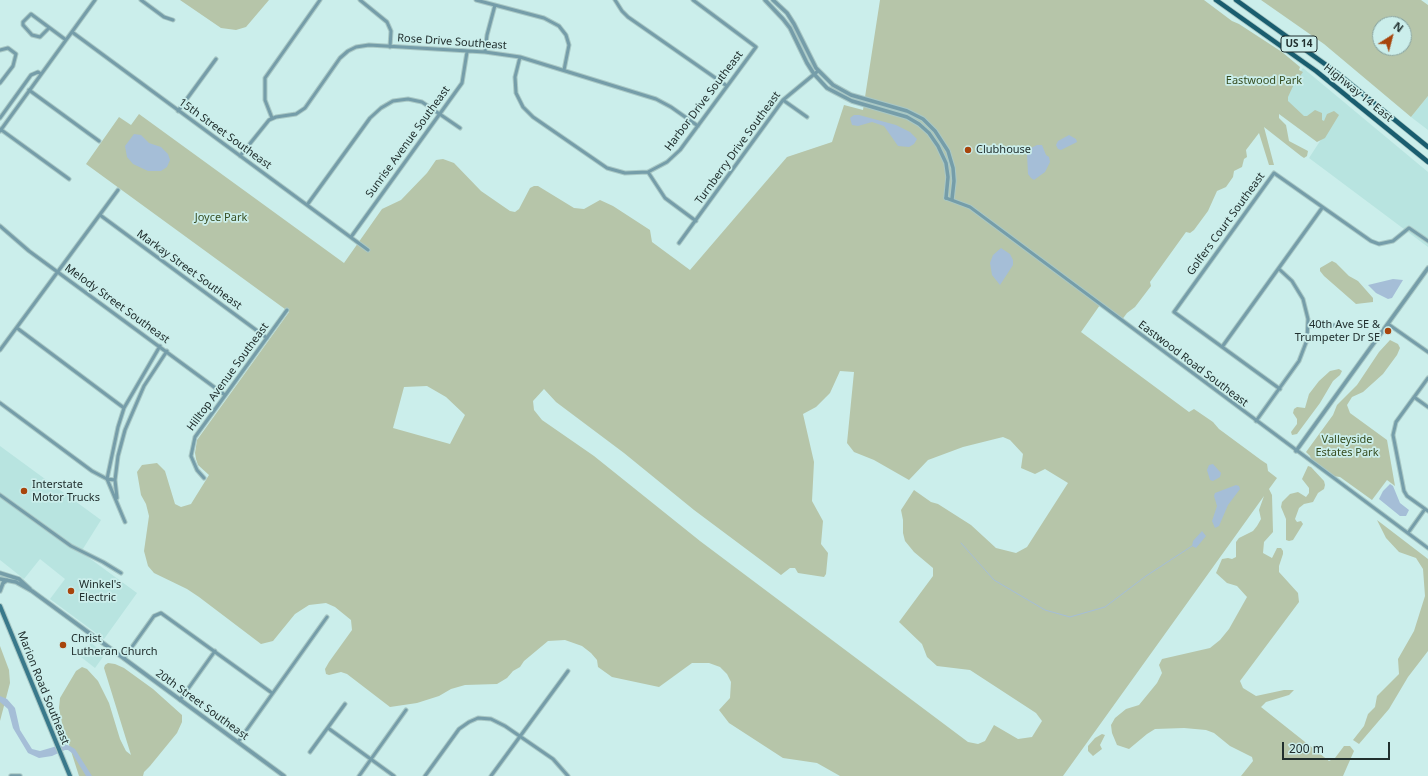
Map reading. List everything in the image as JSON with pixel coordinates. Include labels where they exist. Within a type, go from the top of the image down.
[{"type":"main road","name":"Highway 14 East","points":[[1216,0],[1316,71],[1428,162]]},
{"type":"main road","name":"Highway 14 East","points":[[1236,0],[1336,72],[1428,147]]},
{"type":"main road","name":"Marion Road Southeast","points":[[0,606],[70,776]]},
{"type":"street","points":[[69,179],[0,130],[95,0]]},
{"type":"street","points":[[141,0],[164,17],[173,20]]},
{"type":"street","points":[[240,156],[261,127],[272,118],[264,93],[265,78],[320,0]]},
{"type":"street","points":[[360,0],[387,22],[390,31],[390,47]]},
{"type":"street","points":[[476,0],[544,18],[559,26],[567,37],[569,45],[564,70]]},
{"type":"street","points":[[615,0],[628,17],[727,86]]},
{"type":"street","name":"Harbor Drive Southeast","points":[[520,57],[515,77],[516,93],[523,107],[533,117],[602,166],[625,173],[648,172],[667,162],[674,156],[756,47],[693,0]]},
{"type":"street","points":[[765,0],[783,18],[790,28],[804,59],[814,74],[827,88],[844,98],[902,115],[916,122],[935,140],[944,156],[948,177],[946,198]]},
{"type":"street","points":[[773,0],[787,13],[794,24],[818,71],[833,85],[845,93],[907,111],[931,126],[944,143],[951,160],[954,181],[952,199]]},
{"type":"street","points":[[485,52],[487,35],[495,5]]},
{"type":"street","points":[[49,28],[40,37],[32,35],[23,25],[23,22],[31,14],[66,40]]},
{"type":"street","name":"15th Street Southeast","points":[[72,32],[368,250]]},
{"type":"street","name":"Rose Drive Southeast","points":[[272,118],[293,115],[300,112],[340,58],[352,48],[369,45],[485,52],[520,57],[656,99],[671,107],[698,126]]},
{"type":"street","points":[[0,50],[8,48],[16,54],[13,66],[0,83]]},
{"type":"street","name":"Sunrise Avenue Southeast","points":[[351,237],[462,83],[467,52]]},
{"type":"street","points":[[178,111],[216,59]]},
{"type":"street","name":"Turnberry Drive Southeast","points":[[679,243],[783,100],[818,71]]},
{"type":"street","points":[[0,118],[30,75],[38,72],[41,74]]},
{"type":"street","points":[[29,90],[98,141]]},
{"type":"street","points":[[307,205],[370,118],[392,101],[415,100],[429,105],[460,128]]},
{"type":"street","points":[[783,100],[806,117]]},
{"type":"street","points":[[648,172],[665,198],[696,221]]},
{"type":"street","name":"Golfers Court Southeast","points":[[1280,389],[1174,312],[1274,173],[1374,243],[1384,244],[1394,241],[1409,228],[1428,242]]},
{"type":"street","points":[[0,350],[118,190]]},
{"type":"street","name":"Eastwood Road Southeast","points":[[946,198],[970,207],[1428,548]]},
{"type":"street","points":[[1222,347],[1322,208]]},
{"type":"street","name":"Markay Street Southeast","points":[[100,215],[267,338]]},
{"type":"street","name":"Melody Street Southeast","points":[[0,226],[29,251],[225,394]]},
{"type":"street","points":[[1296,451],[1428,268]]},
{"type":"street","points":[[1256,421],[1280,389],[1304,352],[1308,326],[1307,312],[1300,293],[1292,281],[1279,269]]},
{"type":"street","name":"Hilltop Avenue Southeast","points":[[204,478],[193,462],[191,456],[192,444],[198,432],[287,310]]},
{"type":"street","points":[[1388,324],[1428,352]]},
{"type":"street","points":[[1308,326],[1346,325]]},
{"type":"street","points":[[17,328],[124,408]]},
{"type":"street","points":[[125,522],[118,502],[107,479],[118,427],[124,408],[160,346]]},
{"type":"street","points":[[118,502],[115,480],[118,456],[131,413],[144,386],[167,351]]},
{"type":"street","points":[[1408,533],[1427,510],[1404,491],[1394,435],[1396,422],[1428,378]]},
{"type":"street","points":[[1414,397],[1428,407]]},
{"type":"street","points":[[0,403],[92,471],[107,479],[115,480]]},
{"type":"street","points":[[0,495],[71,546],[103,562],[121,574]]},
{"type":"street","name":"20th Street Southeast","points":[[0,573],[19,579],[32,591],[284,776]]},
{"type":"street","name":"20th Street Southeast","points":[[0,579],[19,584],[32,591]]},
{"type":"street","points":[[0,591],[3,583],[7,580]]},
{"type":"street","points":[[124,658],[159,613],[166,615],[272,693]]},
{"type":"street","points":[[238,742],[327,617]]},
{"type":"street","points":[[180,700],[215,651]]},
{"type":"street","points":[[491,776],[568,671]]},
{"type":"street","points":[[310,752],[345,704]]},
{"type":"street","points":[[359,776],[406,710]]},
{"type":"street","points":[[425,776],[459,730],[469,722],[478,718],[499,722],[553,759],[568,776]]},
{"type":"street","points":[[328,728],[394,776]]},
{"type":"street","points":[[11,776],[20,776]]},
{"type":"shaded area","points":[[1303,68],[1428,172],[1428,247],[1309,158],[1322,138],[1277,102]]},
{"type":"shaded area","points":[[1428,96],[1428,130],[1411,117]]},
{"type":"shaded area","points":[[854,115],[896,125],[910,132],[917,139],[914,144],[909,147],[898,146],[884,126],[872,122],[858,126],[852,125],[850,118]]},
{"type":"shaded area","points":[[134,134],[141,135],[149,143],[161,147],[168,154],[170,160],[167,167],[161,171],[148,171],[133,164],[127,157],[125,146]]},
{"type":"shaded area","points":[[1069,135],[1076,139],[1077,142],[1061,150],[1058,149],[1056,145],[1058,141]]},
{"type":"shaded area","points":[[1037,145],[1042,145],[1046,155],[1049,157],[1050,162],[1045,172],[1034,180],[1028,174],[1027,154],[1029,149]]},
{"type":"shaded area","points":[[1001,248],[1010,254],[1013,260],[1013,265],[1000,285],[992,275],[990,263],[993,255]]},
{"type":"shaded area","points":[[1393,279],[1403,280],[1392,298],[1388,299],[1376,293],[1368,285]]},
{"type":"shaded area","points":[[0,446],[101,520],[81,552],[137,593],[104,639],[50,599],[65,579],[40,559],[24,579],[0,560]]},
{"type":"shaded area","points":[[1213,464],[1221,473],[1220,477],[1213,481],[1210,480],[1207,470],[1209,465]]},
{"type":"shaded area","points":[[1390,484],[1393,486],[1400,503],[1409,510],[1406,516],[1400,516],[1379,499],[1383,491]]},
{"type":"shaded area","points":[[1236,485],[1239,486],[1240,489],[1228,505],[1219,526],[1215,528],[1212,521],[1217,506],[1214,496],[1215,493]]},
{"type":"shaded area","points":[[1202,531],[1206,536],[1196,548],[1192,546],[1193,541]]},
{"type":"shaded area","points":[[91,643],[105,654],[95,668],[81,657]]},
{"type":"shaded area","points":[[0,696],[7,699],[15,708],[20,730],[32,749],[40,751],[64,744],[70,746],[75,749],[92,776],[86,776],[72,753],[68,750],[52,756],[39,758],[28,753],[13,728],[8,709],[0,702]]},
{"type":"green space","points":[[180,0],[269,0],[246,27],[236,30],[221,28]]},
{"type":"green space","points":[[880,0],[1204,0],[1232,21],[1282,52],[1300,67],[1299,70],[1303,72],[1294,84],[1288,97],[1288,101],[1304,116],[1307,116],[1315,110],[1322,113],[1322,120],[1324,121],[1327,114],[1334,111],[1339,115],[1325,138],[1317,142],[1279,114],[1279,118],[1286,125],[1289,141],[1308,151],[1307,156],[1304,158],[1301,156],[1264,127],[1274,165],[1269,165],[1259,133],[1246,150],[1247,157],[1244,159],[1242,167],[1234,171],[1233,177],[1226,187],[1217,191],[1208,211],[1194,230],[1190,233],[1186,232],[1150,282],[1151,286],[1135,307],[1127,313],[1121,321],[1100,305],[1081,332],[1189,412],[1194,409],[1213,422],[1219,429],[1267,464],[1268,471],[1277,478],[1269,489],[1272,495],[1273,532],[1264,542],[1263,553],[1272,558],[1277,548],[1281,548],[1283,554],[1279,566],[1279,572],[1298,593],[1299,602],[1240,681],[1243,688],[1256,696],[1284,690],[1294,690],[1289,695],[1266,702],[1261,707],[1329,761],[1335,758],[1344,746],[1350,746],[1354,751],[1343,776],[1241,776],[1253,761],[1252,757],[1230,746],[1214,733],[1206,730],[1184,728],[1155,729],[1129,749],[1117,745],[1112,733],[1111,725],[1115,718],[1126,709],[1139,705],[1157,683],[1162,673],[1159,665],[1162,659],[1210,648],[1220,640],[1229,629],[1247,597],[1237,586],[1227,583],[1216,573],[1222,559],[1232,559],[1236,557],[1236,542],[1239,538],[1253,531],[1257,526],[1261,519],[1259,510],[1264,496],[1063,776],[840,776],[817,763],[783,758],[729,723],[719,710],[730,698],[731,682],[727,674],[720,667],[709,663],[692,663],[659,687],[612,677],[598,667],[597,660],[591,653],[582,646],[565,640],[548,641],[524,661],[520,667],[513,671],[507,678],[497,684],[465,685],[417,703],[390,707],[347,674],[341,672],[329,675],[326,674],[325,669],[329,662],[352,630],[351,620],[335,607],[326,603],[309,605],[295,614],[273,641],[261,644],[199,597],[187,589],[154,573],[148,566],[144,551],[149,516],[146,504],[141,495],[137,472],[142,465],[157,463],[165,471],[175,504],[181,507],[191,504],[209,475],[198,465],[195,453],[197,440],[289,312],[86,164],[119,117],[131,125],[139,114],[344,263],[382,209],[401,200],[427,173],[436,160],[443,159],[454,163],[481,191],[510,211],[515,212],[519,209],[530,188],[534,186],[538,186],[574,208],[584,209],[600,200],[613,206],[650,230],[652,242],[690,270],[787,157],[832,142],[844,105],[863,110]],"holes":[[[840,371],[854,372],[847,443],[854,452],[874,460],[909,480],[928,460],[963,447],[1003,437],[1010,440],[1023,454],[1021,468],[1035,474],[1045,469],[1068,483],[1027,547],[1016,553],[996,548],[971,525],[938,504],[931,502],[914,490],[901,510],[905,541],[914,552],[933,568],[933,576],[899,622],[922,644],[927,657],[937,666],[970,670],[1036,713],[1042,721],[1032,737],[1018,739],[994,725],[985,741],[978,744],[968,742],[700,541],[594,456],[542,420],[534,410],[533,401],[544,389],[556,402],[624,453],[694,510],[781,575],[790,568],[795,568],[798,573],[824,577],[826,574],[828,553],[821,544],[823,521],[812,501],[814,462],[803,414],[816,407],[830,393]],[[427,386],[446,397],[465,415],[450,444],[393,428],[404,387]]]},
{"type":"green space","points":[[1261,0],[1421,0],[1428,5],[1428,96],[1411,117],[1324,44]]},
{"type":"green space","points":[[1332,261],[1349,276],[1358,281],[1373,298],[1373,302],[1356,304],[1324,276],[1320,271],[1320,268]]},
{"type":"green space","name":"Valleyside Estates Park","points":[[1390,340],[1398,344],[1400,348],[1397,355],[1383,374],[1363,392],[1352,397],[1347,405],[1350,413],[1387,440],[1395,486],[1387,480],[1372,500],[1340,477],[1332,476],[1311,459],[1306,452],[1333,415],[1337,405],[1357,385],[1379,352]]},
{"type":"green space","points":[[1339,369],[1342,371],[1340,375],[1333,381],[1320,403],[1297,434],[1292,435],[1291,432],[1297,424],[1297,419],[1293,413],[1294,409],[1297,407],[1305,408],[1309,394],[1319,381],[1330,371]]},
{"type":"green space","points":[[1308,466],[1311,467],[1324,481],[1324,489],[1318,493],[1313,502],[1304,504],[1299,508],[1295,519],[1297,522],[1301,521],[1303,524],[1293,540],[1289,541],[1286,540],[1286,519],[1281,507],[1282,502],[1290,494],[1298,492],[1306,497],[1309,493],[1309,488],[1302,479]]},
{"type":"green space","points":[[1377,520],[1428,559],[1428,651],[1408,677],[1389,709],[1359,744],[1353,740],[1364,726],[1368,714],[1375,707],[1377,696],[1399,674],[1398,659],[1414,631],[1425,596],[1423,569],[1416,558],[1399,552],[1386,538]]},
{"type":"green space","points":[[0,646],[9,670],[10,683],[0,721]]},
{"type":"green space","points":[[108,663],[124,668],[153,689],[182,715],[182,722],[177,733],[144,772],[143,776],[79,776],[62,723],[59,708],[60,698],[76,671],[82,667],[87,669],[98,681],[109,703],[120,739],[126,751],[131,755],[104,668]]},
{"type":"green space","points":[[1102,734],[1105,735],[1100,745],[1102,749],[1093,756],[1088,751],[1088,746],[1095,738]]},
{"type":"waterway","points":[[961,543],[994,580],[1045,610],[1070,617],[1105,607],[1146,576],[1192,546]]},
{"type":"place","name":"Clubhouse","points":[[968,150]]},
{"type":"place","name":"40th Ave SE & Trumpeter Dr SE","points":[[1388,331]]},
{"type":"place","name":"Interstate Motor Trucks","points":[[24,491]]},
{"type":"place","name":"Winkel's Electric","points":[[71,591]]},
{"type":"place","name":"Christ Lutheran Church","points":[[63,645]]},
{"type":"park label","name":"Eastwood Park","points":[[1264,81]]},
{"type":"park label","name":"Joyce Park","points":[[221,218]]}]
